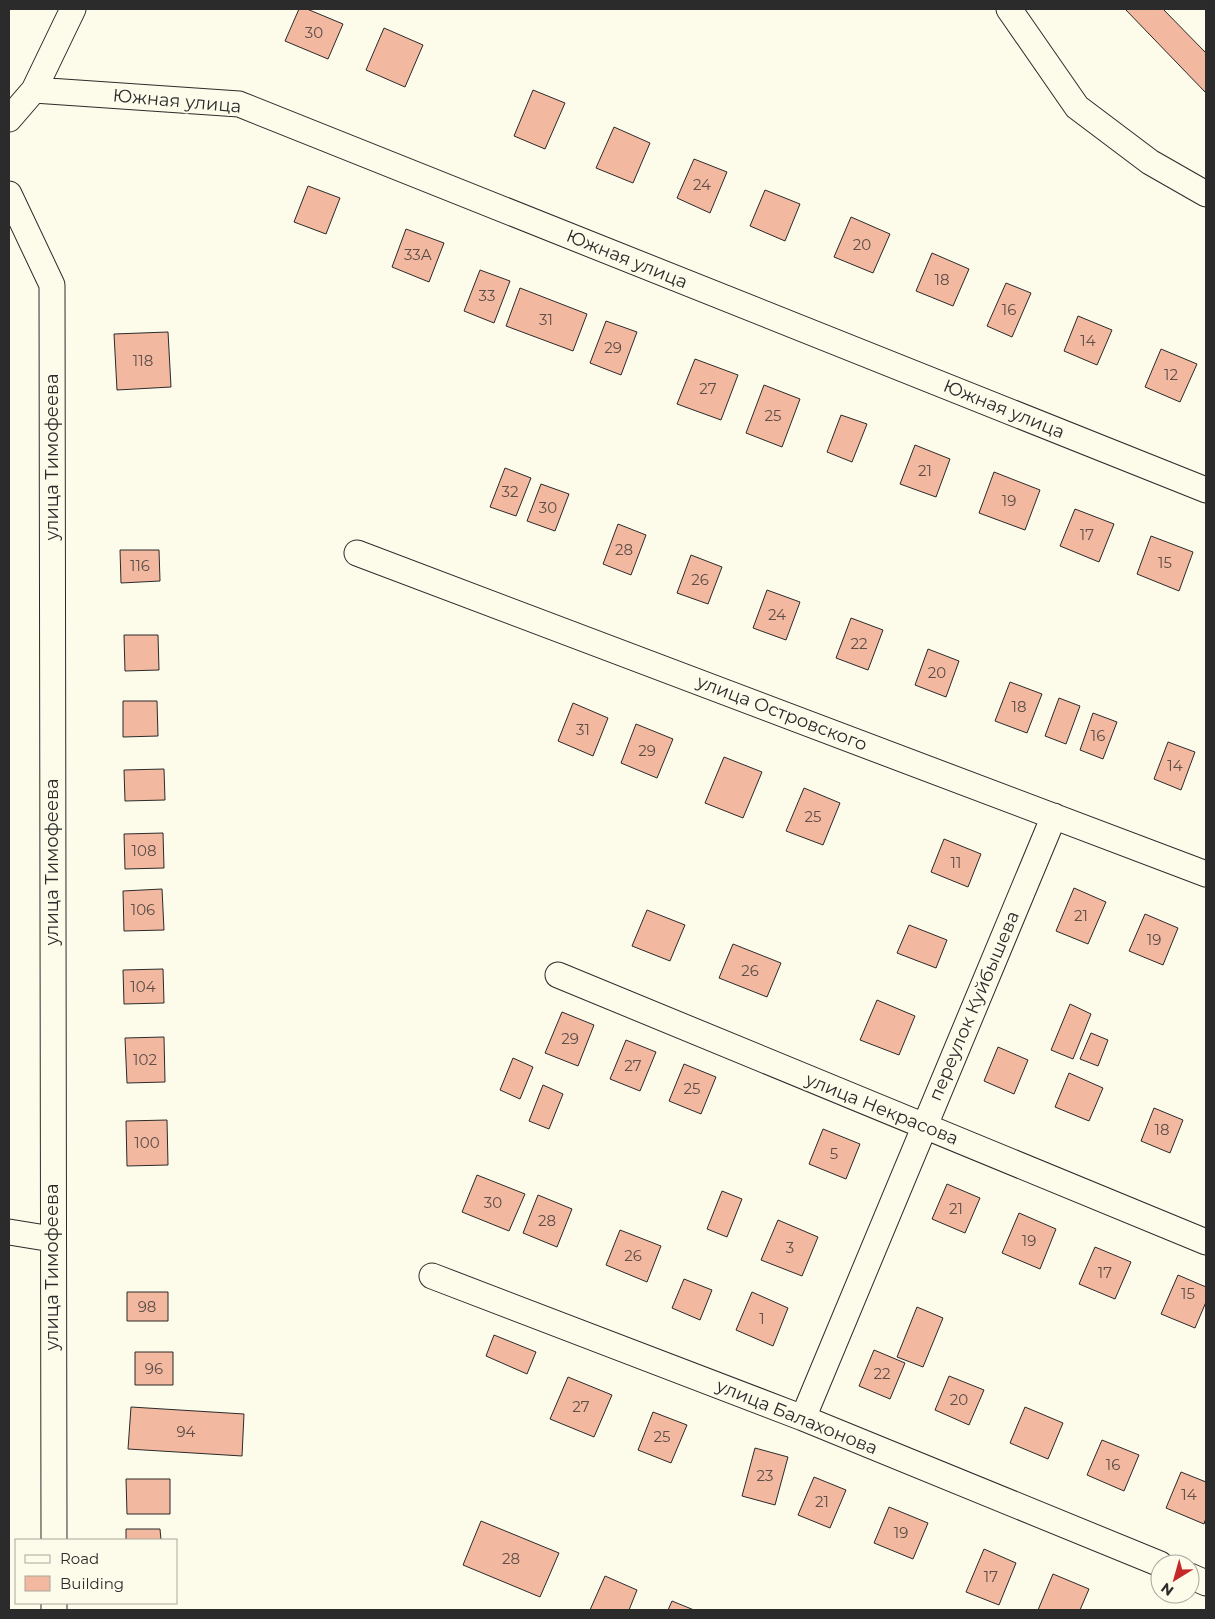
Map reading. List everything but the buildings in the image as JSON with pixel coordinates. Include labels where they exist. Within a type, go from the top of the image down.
[{"type":"street","points":[[9,119],[34,90],[73,9]]},
{"type":"street","points":[[1008,9],[1077,107],[1150,162],[1206,194]]},
{"type":"street","name":"Южная улица","points":[[34,90],[238,104],[1206,490]]},
{"type":"street","name":"улица Тимофеева","points":[[9,194],[52,285],[52,1239],[54,1539]]},
{"type":"street","name":"улица Островского","points":[[357,553],[1206,874]]},
{"type":"street","name":"переулок Куйбышева","points":[[803,1418],[1054,816]]},
{"type":"street","name":"улица Некрасова","points":[[558,975],[1206,1242]]},
{"type":"street","points":[[9,1232],[52,1239]]},
{"type":"street","name":"улица Балахонова","points":[[432,1276],[803,1418],[1150,1560]]}]
